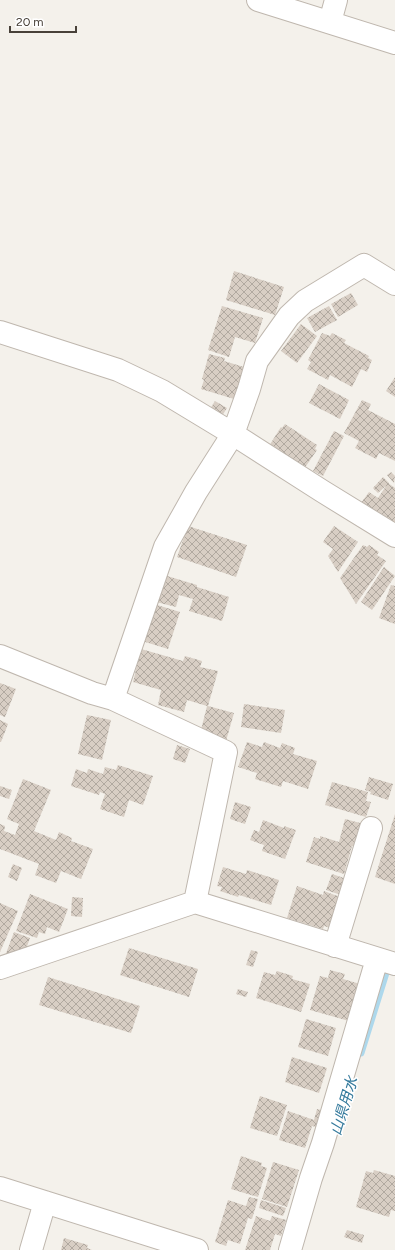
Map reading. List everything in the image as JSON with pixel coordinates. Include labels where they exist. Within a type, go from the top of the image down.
[{"type":"street","points":[[258,0],[395,43]]},
{"type":"street","points":[[330,22],[336,0]]},
{"type":"street","points":[[113,699],[165,547],[196,492],[234,434],[250,389],[257,361],[289,316],[305,301],[364,266],[395,284]]},
{"type":"street","points":[[0,332],[118,370],[162,391],[234,434],[395,536]]},
{"type":"street","points":[[0,656],[92,693],[113,699],[226,752],[195,902]]},
{"type":"street","points":[[335,946],[371,828]]},
{"type":"street","points":[[0,968],[195,902],[386,961],[311,1178],[290,1250]]},
{"type":"street","points":[[0,1188],[197,1250]]},
{"type":"street","points":[[31,1250],[44,1202]]},
{"type":"building","points":[[234,271],[284,287],[275,315],[226,300]]},
{"type":"building","points":[[351,293],[358,305],[338,317],[331,304]]},
{"type":"building","points":[[222,306],[263,318],[255,343],[235,337],[229,357],[208,350]]},
{"type":"building","points":[[329,306],[337,320],[315,332],[307,318]]},
{"type":"building","points":[[301,324],[317,336],[297,363],[281,351]]},
{"type":"building","points":[[322,333],[330,336],[332,333],[346,340],[344,343],[369,356],[368,358],[372,360],[367,372],[361,369],[352,387],[330,375],[328,380],[307,369],[311,362],[308,360]]},
{"type":"building","points":[[209,354],[225,358],[224,361],[244,367],[234,399],[201,389],[204,380],[202,379]]},
{"type":"building","points":[[395,377],[395,397],[386,391]]},
{"type":"building","points":[[319,384],[349,400],[340,419],[309,403]]},
{"type":"building","points":[[362,400],[371,404],[368,410],[395,424],[395,461],[379,453],[376,459],[355,448],[359,441],[344,433]]},
{"type":"building","points":[[215,401],[227,408],[222,416],[210,409]]},
{"type":"building","points":[[285,424],[317,445],[315,449],[317,450],[304,469],[269,446],[281,427],[282,428]]},
{"type":"building","points":[[334,431],[344,436],[323,476],[313,471]]},
{"type":"building","points":[[391,472],[395,476],[394,483],[387,475]]},
{"type":"building","points":[[383,477],[389,483],[378,493],[373,488]]},
{"type":"building","points":[[388,483],[395,488],[395,526],[361,503],[369,492],[378,498]]},
{"type":"building","points":[[188,526],[247,545],[236,577],[177,557]]},
{"type":"building","points":[[334,526],[358,542],[338,572],[328,556],[333,549],[323,542]]},
{"type":"building","points":[[363,545],[367,547],[369,545],[379,552],[377,555],[386,561],[356,604],[340,578]]},
{"type":"building","points":[[384,567],[395,576],[372,610],[361,602]]},
{"type":"building","points":[[164,575],[229,597],[222,621],[189,611],[193,599],[179,595],[176,607],[156,602]]},
{"type":"building","points":[[391,585],[395,586],[395,624],[379,618]]},
{"type":"building","points":[[154,604],[180,612],[168,649],[142,641]]},
{"type":"building","points":[[141,649],[183,661],[185,656],[202,661],[200,667],[218,671],[208,706],[234,713],[226,741],[200,734],[207,706],[187,700],[184,712],[158,705],[161,690],[133,682]]},
{"type":"building","points":[[0,683],[16,689],[5,717],[0,715]]},
{"type":"building","points":[[244,704],[285,710],[281,733],[241,727]]},
{"type":"building","points":[[87,715],[111,720],[102,760],[78,754]]},
{"type":"building","points":[[0,720],[8,724],[1,742],[0,742]]},
{"type":"building","points":[[247,742],[262,747],[264,742],[280,748],[282,743],[295,748],[293,754],[317,761],[308,789],[283,781],[281,787],[255,779],[257,773],[238,767]]},
{"type":"building","points":[[177,745],[190,749],[185,763],[173,759]]},
{"type":"building","points":[[118,765],[153,776],[143,805],[129,800],[124,817],[100,809],[105,794],[100,792],[99,795],[71,786],[76,769],[87,773],[88,769],[103,774],[105,767],[116,770]]},
{"type":"building","points":[[369,777],[393,784],[388,800],[370,794],[371,792],[365,790]]},
{"type":"building","points":[[23,779],[51,790],[34,831],[56,840],[59,832],[72,838],[71,841],[93,849],[81,879],[61,871],[56,883],[35,875],[39,864],[0,849],[0,824],[5,826],[4,831],[15,835],[19,824],[7,819]]},
{"type":"building","points":[[332,782],[368,792],[366,801],[371,802],[366,817],[325,805]]},
{"type":"building","points":[[0,786],[12,790],[9,799],[0,796]]},
{"type":"building","points":[[235,802],[251,807],[245,824],[230,819]]},
{"type":"building","points":[[395,814],[395,884],[375,877]]},
{"type":"building","points":[[345,819],[364,824],[357,847],[352,846],[344,874],[306,862],[314,837],[320,839],[320,836],[339,842]]},
{"type":"building","points":[[263,820],[284,828],[284,826],[296,830],[285,859],[262,851],[264,845],[250,840],[254,830],[259,832]]},
{"type":"building","points":[[13,864],[22,868],[17,881],[8,877]]},
{"type":"building","points":[[223,867],[246,874],[247,870],[279,880],[271,905],[220,891],[222,887],[217,886]]},
{"type":"building","points":[[332,874],[347,879],[341,895],[326,890]]},
{"type":"building","points":[[297,886],[323,895],[324,891],[340,897],[330,928],[324,926],[323,929],[287,918]]},
{"type":"building","points":[[30,894],[68,909],[59,932],[47,927],[45,934],[39,932],[37,938],[16,931]]},
{"type":"building","points":[[72,897],[83,898],[82,917],[71,916]]},
{"type":"building","points":[[0,903],[18,911],[0,952]]},
{"type":"building","points":[[14,932],[30,938],[25,952],[5,956]]},
{"type":"building","points":[[129,948],[198,969],[189,997],[120,975]]},
{"type":"building","points":[[251,950],[258,952],[253,967],[246,965]]},
{"type":"building","points":[[330,970],[345,974],[343,979],[360,984],[349,1021],[310,1010],[320,976],[328,978]]},
{"type":"building","points":[[277,971],[293,976],[292,979],[310,984],[301,1012],[256,998],[264,972],[275,975]]},
{"type":"building","points":[[48,977],[140,1006],[131,1033],[39,1005]]},
{"type":"building","points":[[238,989],[248,992],[246,997],[236,994]]},
{"type":"building","points":[[306,1019],[336,1028],[328,1056],[298,1047]]},
{"type":"building","points":[[292,1057],[327,1068],[319,1093],[285,1082]]},
{"type":"building","points":[[260,1096],[287,1105],[277,1136],[250,1128]]},
{"type":"building","points":[[317,1109],[321,1110],[316,1127],[312,1126],[305,1148],[279,1140],[288,1111],[314,1120]]},
{"type":"building","points":[[241,1156],[262,1163],[261,1166],[267,1168],[258,1197],[231,1189]]},
{"type":"building","points":[[273,1162],[299,1170],[287,1207],[262,1199]]},
{"type":"building","points":[[374,1170],[395,1176],[395,1211],[391,1210],[389,1217],[356,1207],[366,1171],[373,1173]]},
{"type":"building","points":[[249,1197],[258,1199],[252,1219],[248,1218],[240,1244],[228,1240],[226,1246],[215,1242],[228,1200],[246,1206]]},
{"type":"building","points":[[261,1200],[286,1208],[283,1216],[259,1208]]},
{"type":"building","points":[[256,1216],[270,1221],[272,1216],[286,1220],[281,1236],[275,1234],[270,1250],[245,1250]]},
{"type":"building","points":[[347,1230],[364,1235],[362,1243],[344,1237]]},
{"type":"building","points":[[64,1238],[88,1245],[87,1248],[92,1250],[61,1250]]},
{"type":"waterway","name":"山県用水","points":[[361,1053],[386,973],[388,970],[393,972]]}]
